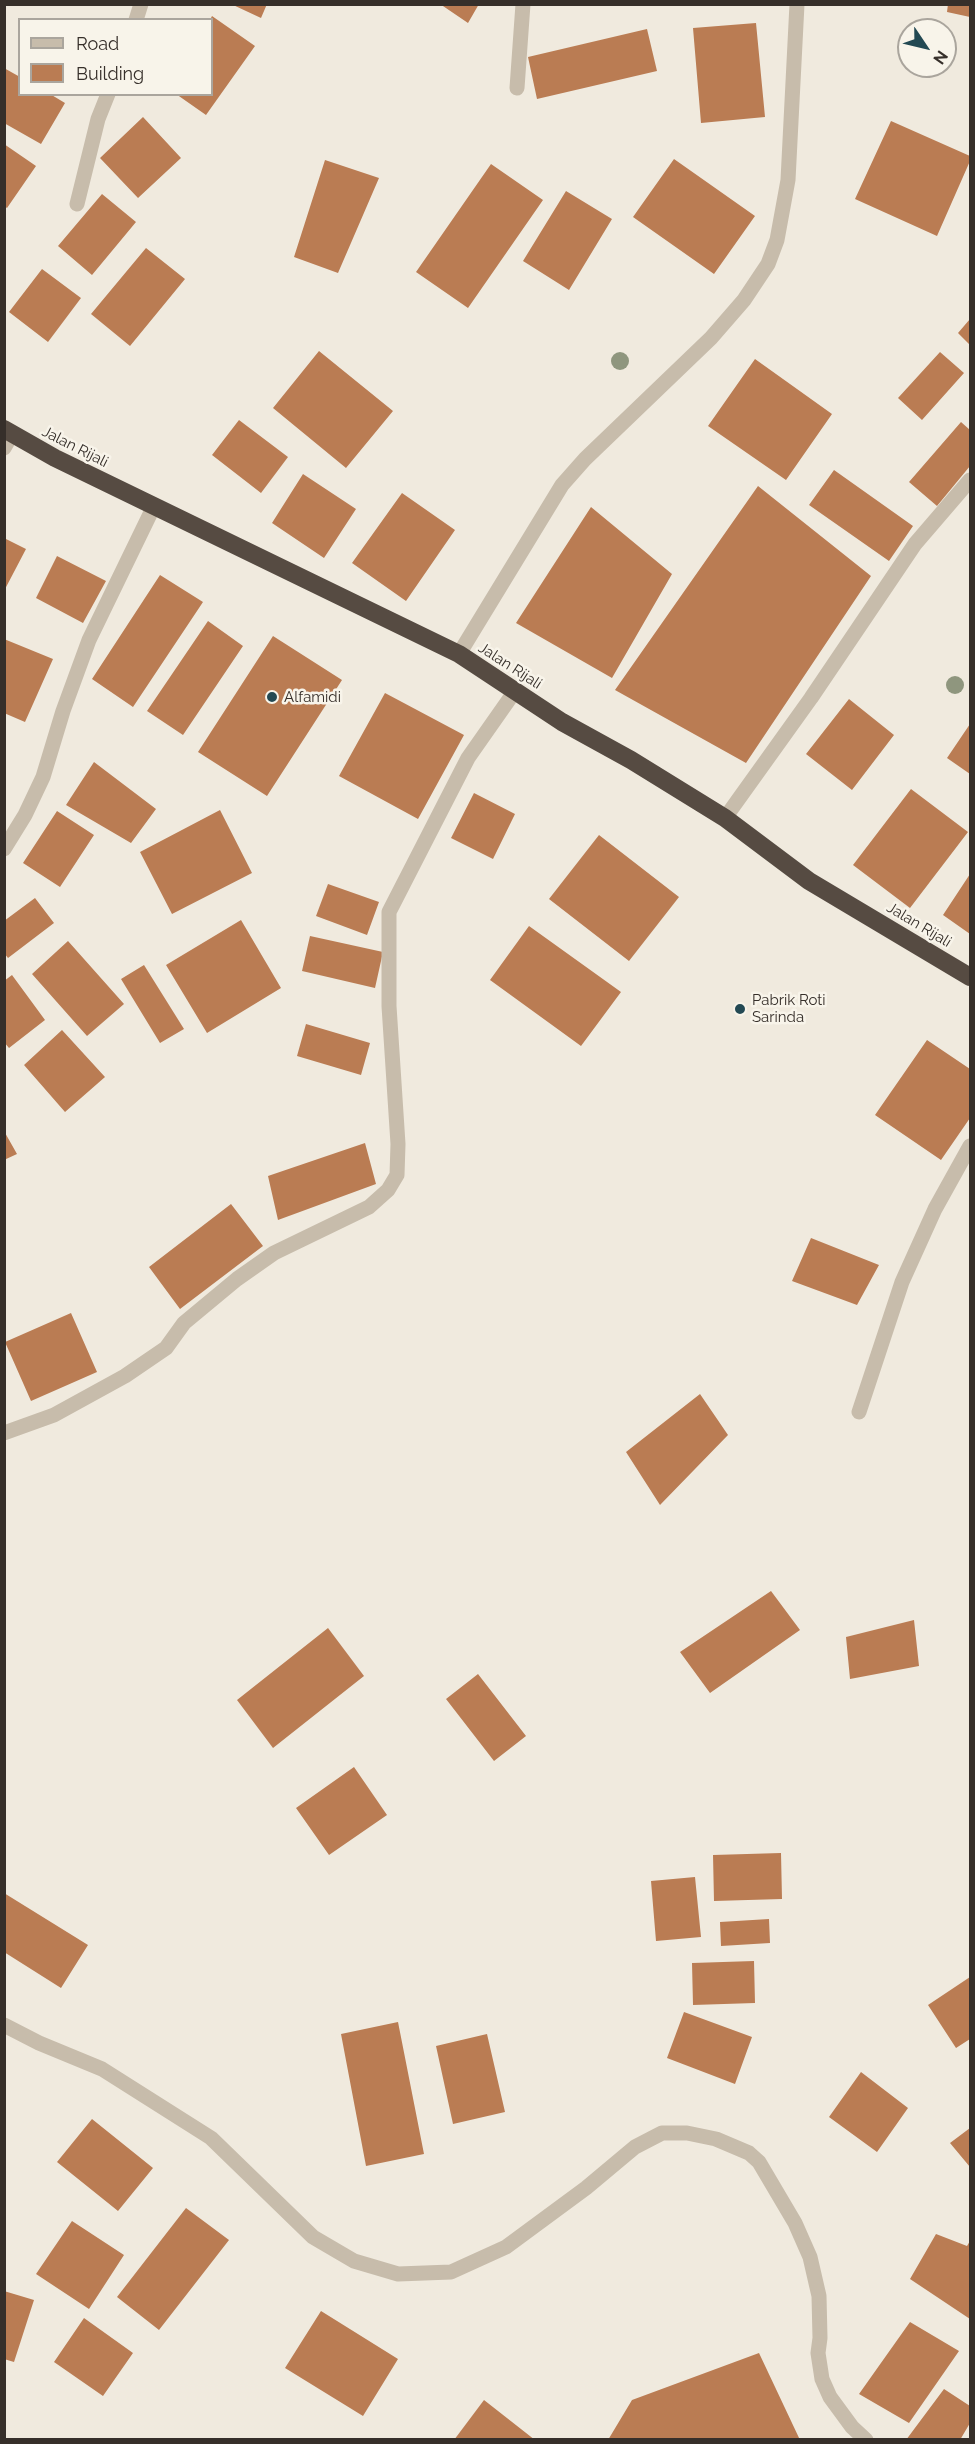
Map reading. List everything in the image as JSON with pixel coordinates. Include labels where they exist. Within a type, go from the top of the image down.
[{"type":"highway","name":"Jalan Rijali","points":[[7,437],[55,458],[459,654],[562,722],[631,760],[725,818],[809,881],[970,977]]},
{"type":"street","points":[[517,88],[524,4]]},
{"type":"street","points":[[459,654],[562,485],[585,459],[711,338],[744,300],[768,264],[777,240],[788,180],[797,4]]},
{"type":"street","points":[[77,204],[98,119],[107,96]]},
{"type":"street","points":[[725,818],[811,698],[915,544],[970,480]]},
{"type":"street","points":[[4,849],[25,815],[43,777],[63,711],[89,640],[154,506]]},
{"type":"street","points":[[4,1433],[54,1415],[125,1376],[165,1348],[184,1323],[237,1279],[274,1253],[369,1207],[388,1190],[397,1175],[398,1144],[389,1006],[389,912],[468,758],[515,691]]},
{"type":"street","points":[[859,1412],[902,1282],[935,1209],[970,1146]]},
{"type":"street","points":[[4,2025],[39,2043],[102,2069],[211,2138],[313,2237],[354,2261],[398,2274],[451,2272],[506,2247],[586,2188],[635,2147],[662,2133],[687,2133],[716,2139],[748,2153],[759,2162],[795,2223],[810,2257],[819,2296],[818,2353],[822,2379],[830,2397],[852,2427],[866,2439]]},
{"type":"building","points":[[231,4],[267,4],[261,18]]},
{"type":"building","points":[[440,4],[479,4],[468,23]]},
{"type":"building","points":[[948,4],[970,4],[970,17],[947,12]]},
{"type":"building","points":[[212,16],[255,46],[206,115],[179,96],[213,96],[213,18]]},
{"type":"building","points":[[756,23],[765,117],[701,123],[693,28]]},
{"type":"building","points":[[647,29],[657,71],[537,99],[528,57]]},
{"type":"building","points":[[4,68],[18,76],[18,96],[53,96],[65,103],[41,144],[4,123]]},
{"type":"building","points":[[143,117],[181,158],[138,198],[100,158]]},
{"type":"building","points":[[891,121],[970,156],[970,161],[937,236],[855,199]]},
{"type":"building","points":[[4,144],[36,166],[7,208],[4,206]]},
{"type":"building","points":[[674,159],[755,216],[714,274],[633,217]]},
{"type":"building","points":[[325,160],[379,178],[338,273],[294,257]]},
{"type":"building","points":[[491,164],[543,200],[468,308],[416,272]]},
{"type":"building","points":[[566,191],[612,219],[569,290],[523,261]]},
{"type":"building","points":[[102,194],[136,222],[92,275],[58,246]]},
{"type":"building","points":[[146,248],[185,279],[130,346],[91,314]]},
{"type":"building","points":[[42,269],[81,298],[48,342],[9,312]]},
{"type":"building","points":[[970,319],[970,345],[958,333]]},
{"type":"building","points":[[319,351],[393,411],[346,468],[273,408]]},
{"type":"building","points":[[940,352],[964,373],[922,420],[898,398]]},
{"type":"building","points":[[755,359],[832,414],[786,480],[708,426]]},
{"type":"building","points":[[239,420],[288,457],[261,493],[212,455]]},
{"type":"building","points":[[961,422],[970,430],[970,466],[937,506],[909,482]]},
{"type":"building","points":[[834,470],[913,526],[889,561],[809,505]]},
{"type":"building","points":[[303,474],[356,509],[324,558],[272,523]]},
{"type":"building","points":[[758,486],[871,576],[746,763],[615,690]]},
{"type":"building","points":[[402,493],[455,530],[406,601],[352,563]]},
{"type":"building","points":[[591,507],[672,574],[612,678],[516,623]]},
{"type":"building","points":[[4,538],[26,549],[4,591]]},
{"type":"building","points":[[57,556],[106,581],[83,623],[36,598]]},
{"type":"building","points":[[160,575],[203,602],[133,707],[92,679]]},
{"type":"building","points":[[208,621],[243,646],[183,735],[147,711]]},
{"type":"building","points":[[273,636],[342,680],[267,796],[198,752]]},
{"type":"building","points":[[4,639],[53,659],[25,722],[4,713]]},
{"type":"building","points":[[385,693],[464,735],[418,819],[339,776]]},
{"type":"building","points":[[849,699],[894,735],[852,790],[806,754]]},
{"type":"building","points":[[970,724],[970,774],[947,758]]},
{"type":"building","points":[[94,762],[156,809],[131,843],[66,805]]},
{"type":"building","points":[[911,789],[968,832],[910,908],[853,865]]},
{"type":"building","points":[[474,793],[515,814],[493,859],[451,838]]},
{"type":"building","points":[[220,810],[252,873],[172,914],[140,852]]},
{"type":"building","points":[[57,811],[94,835],[60,887],[23,863]]},
{"type":"building","points":[[599,835],[679,897],[629,961],[549,899]]},
{"type":"building","points":[[970,874],[970,934],[943,915]]},
{"type":"building","points":[[328,884],[379,902],[367,935],[316,916]]},
{"type":"building","points":[[35,898],[54,923],[8,958],[4,953],[4,921]]},
{"type":"building","points":[[241,920],[281,988],[207,1033],[166,965]]},
{"type":"building","points":[[529,926],[621,992],[581,1046],[490,980]]},
{"type":"building","points":[[310,936],[383,952],[375,988],[302,971]]},
{"type":"building","points":[[68,941],[124,1004],[87,1036],[32,974]]},
{"type":"building","points":[[144,965],[184,1029],[160,1043],[121,979]]},
{"type":"building","points":[[12,975],[45,1020],[9,1048],[4,1042],[4,981]]},
{"type":"building","points":[[306,1024],[370,1043],[361,1075],[297,1056]]},
{"type":"building","points":[[62,1030],[105,1077],[65,1112],[24,1065]]},
{"type":"building","points":[[927,1040],[970,1069],[970,1118],[941,1160],[875,1115]]},
{"type":"building","points":[[4,1131],[17,1154],[4,1160]]},
{"type":"building","points":[[365,1143],[376,1184],[278,1220],[268,1176]]},
{"type":"building","points":[[231,1204],[263,1246],[180,1309],[149,1267]]},
{"type":"building","points":[[811,1238],[879,1265],[857,1305],[792,1281]]},
{"type":"building","points":[[71,1313],[97,1372],[31,1401],[5,1342]]},
{"type":"building","points":[[700,1394],[728,1435],[660,1505],[626,1452]]},
{"type":"building","points":[[771,1591],[800,1630],[710,1693],[680,1652]]},
{"type":"building","points":[[914,1620],[919,1666],[850,1679],[846,1637]]},
{"type":"building","points":[[328,1628],[364,1676],[273,1748],[237,1700]]},
{"type":"building","points":[[478,1674],[526,1736],[494,1761],[446,1699]]},
{"type":"building","points":[[354,1767],[387,1815],[329,1855],[296,1808]]},
{"type":"building","points":[[781,1853],[782,1899],[714,1901],[713,1855]]},
{"type":"building","points":[[695,1877],[701,1937],[656,1941],[651,1881]]},
{"type":"building","points":[[4,1893],[88,1945],[61,1988],[4,1952]]},
{"type":"building","points":[[769,1919],[770,1943],[721,1946],[720,1922]]},
{"type":"building","points":[[754,1961],[755,2003],[693,2005],[692,1963]]},
{"type":"building","points":[[970,1977],[970,2039],[956,2048],[928,2005]]},
{"type":"building","points":[[684,2012],[752,2037],[735,2084],[667,2058]]},
{"type":"building","points":[[398,2022],[424,2154],[366,2166],[341,2034]]},
{"type":"building","points":[[487,2034],[505,2112],[453,2124],[436,2046]]},
{"type":"building","points":[[861,2072],[908,2108],[877,2152],[829,2117]]},
{"type":"building","points":[[92,2119],[153,2168],[118,2211],[57,2162]]},
{"type":"building","points":[[970,2128],[970,2167],[950,2143]]},
{"type":"building","points":[[186,2208],[229,2240],[159,2330],[117,2297]]},
{"type":"building","points":[[72,2221],[124,2255],[89,2309],[36,2274]]},
{"type":"building","points":[[936,2234],[967,2246],[970,2241],[970,2319],[910,2279]]},
{"type":"building","points":[[4,2291],[34,2300],[14,2362],[4,2359]]},
{"type":"building","points":[[321,2311],[398,2359],[363,2416],[285,2368]]},
{"type":"building","points":[[84,2318],[133,2353],[103,2396],[54,2362]]},
{"type":"building","points":[[910,2322],[959,2351],[909,2423],[859,2394]]},
{"type":"building","points":[[759,2353],[800,2440],[608,2440],[632,2400]]},
{"type":"building","points":[[944,2389],[970,2406],[970,2423],[960,2440],[906,2440]]},
{"type":"building","points":[[484,2400],[535,2440],[454,2440]]},
{"type":"place","name":"Alfamidi","points":[[272,697]]},
{"type":"place","name":"Pabrik Roti Sarinda","points":[[740,1009]]}]
